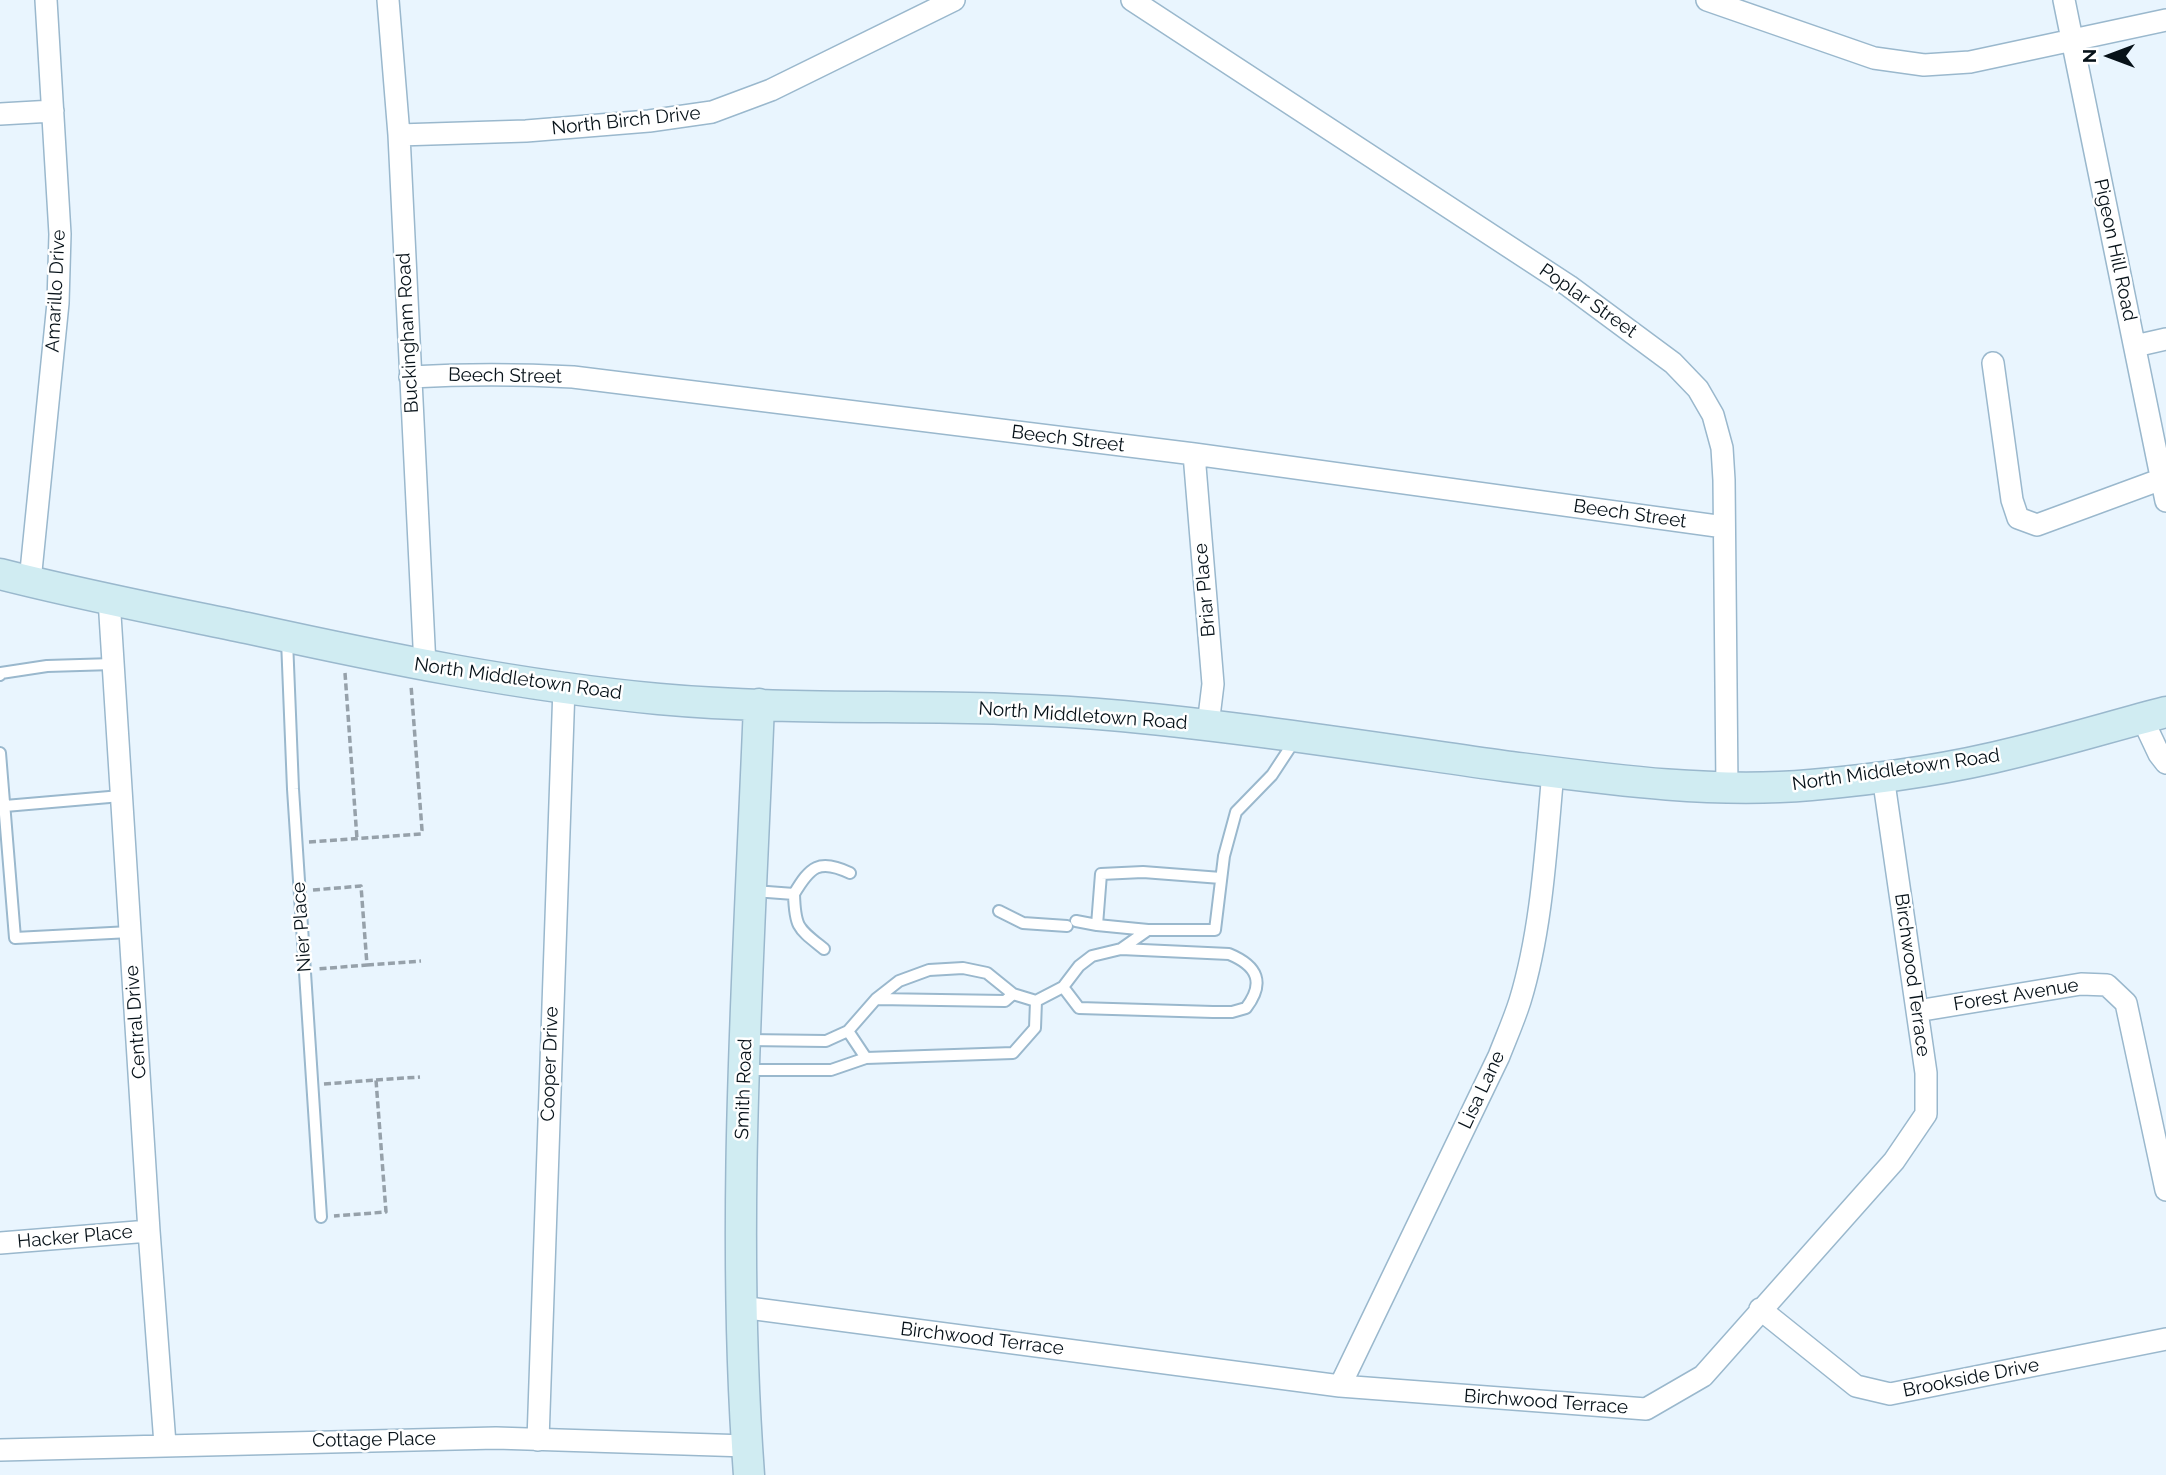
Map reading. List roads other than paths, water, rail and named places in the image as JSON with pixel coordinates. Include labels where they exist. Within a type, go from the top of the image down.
[{"type":"street","name":"Amarillo Drive","points":[[30,581],[58,303],[60,234],[46,0]]},
{"type":"street","name":"Buckingham Road","points":[[388,0],[399,135],[410,377],[418,675]]},
{"type":"street","name":"North Birch Drive","points":[[399,135],[526,131],[649,121],[712,112],[771,90],[954,0]]},
{"type":"street","name":"Poplar Street","points":[[1132,0],[1569,286],[1673,363],[1698,389],[1713,415],[1722,448],[1727,788]]},
{"type":"street","points":[[1707,0],[1874,58],[1924,65],[1970,62],[2166,20]]},
{"type":"street","name":"Pigeon Hill Road","points":[[2064,0],[2166,500]]},
{"type":"street","points":[[0,114],[52,111]]},
{"type":"street","points":[[2134,346],[2166,339]]},
{"type":"street","points":[[1993,363],[2012,500],[2018,518],[2036,525],[2162,479]]},
{"type":"street","name":"Beech Street","points":[[410,377],[518,374],[573,377],[1194,454],[1724,527]]},
{"type":"street","name":"Briar Place","points":[[1194,454],[1213,684],[1208,725]]},
{"type":"street","name":"North Middletown Road","points":[[0,574],[287,637],[418,675],[564,687],[662,699],[759,704],[1037,710],[1119,715],[1553,772],[1727,788],[1808,786],[1952,766],[2015,753],[2154,715]]},
{"type":"street","name":"Central Drive","points":[[109,599],[165,1444]]},
{"type":"street","name":"Cooper Drive","points":[[538,1440],[564,687]]},
{"type":"street","name":"Smith Road","points":[[748,1461],[741,1307],[741,1188],[759,704]]},
{"type":"street","points":[[2154,715],[2159,754],[2166,763]]},
{"type":"street","name":"Lisa Lane","points":[[1340,1386],[1499,1056],[1520,1000],[1534,939],[1553,772]]},
{"type":"street","name":"Birchwood Terrace","points":[[741,1307],[1340,1386],[1646,1409],[1703,1376],[1894,1161],[1926,1114],[1926,1073],[1883,776]]},
{"type":"street","name":"Forest Avenue","points":[[1917,1011],[2081,984],[2107,985],[2126,1003],[2166,1190]]},
{"type":"street","name":"Hacker Place","points":[[0,1243],[149,1231]]},
{"type":"street","name":"Brookside Drive","points":[[1760,1310],[1856,1386],[1889,1394],[2166,1339]]},
{"type":"street","name":"Cottage Place","points":[[0,1450],[496,1438],[748,1461]]},
{"type":"lane","name":"Nier Place","points":[[287,637],[297,844],[321,1217]]},
{"type":"lane","points":[[0,674],[47,666],[113,664]]},
{"type":"lane","points":[[999,911],[1023,922],[1148,930],[1214,930],[1224,856],[1236,812],[1272,775],[1296,737]]},
{"type":"lane","points":[[0,753],[15,938],[130,932]]},
{"type":"lane","points":[[5,806],[121,796]]},
{"type":"lane","points":[[824,949],[799,928],[794,916],[794,894],[806,874],[820,864],[835,866],[850,873]]},
{"type":"lane","points":[[1097,925],[1101,874],[1143,872],[1221,878]]},
{"type":"lane","points":[[751,891],[794,894]]},
{"type":"lane","points":[[1121,949],[1148,930]]},
{"type":"lane","points":[[746,1040],[826,1041],[848,1031],[876,999],[899,981],[929,970],[963,968],[987,974],[1013,994],[1036,1001],[1063,987],[1079,966],[1093,956],[1121,949],[1229,954],[1245,960],[1256,979],[1257,991],[1246,1008],[1232,1012],[1213,1012],[1079,1008],[1063,987]]},
{"type":"lane","points":[[876,999],[1005,1001],[1013,994]]},
{"type":"lane","points":[[745,1070],[831,1070],[866,1058],[1013,1053],[1035,1028],[1036,1001]]},
{"type":"lane","points":[[848,1031],[866,1058]]}]
